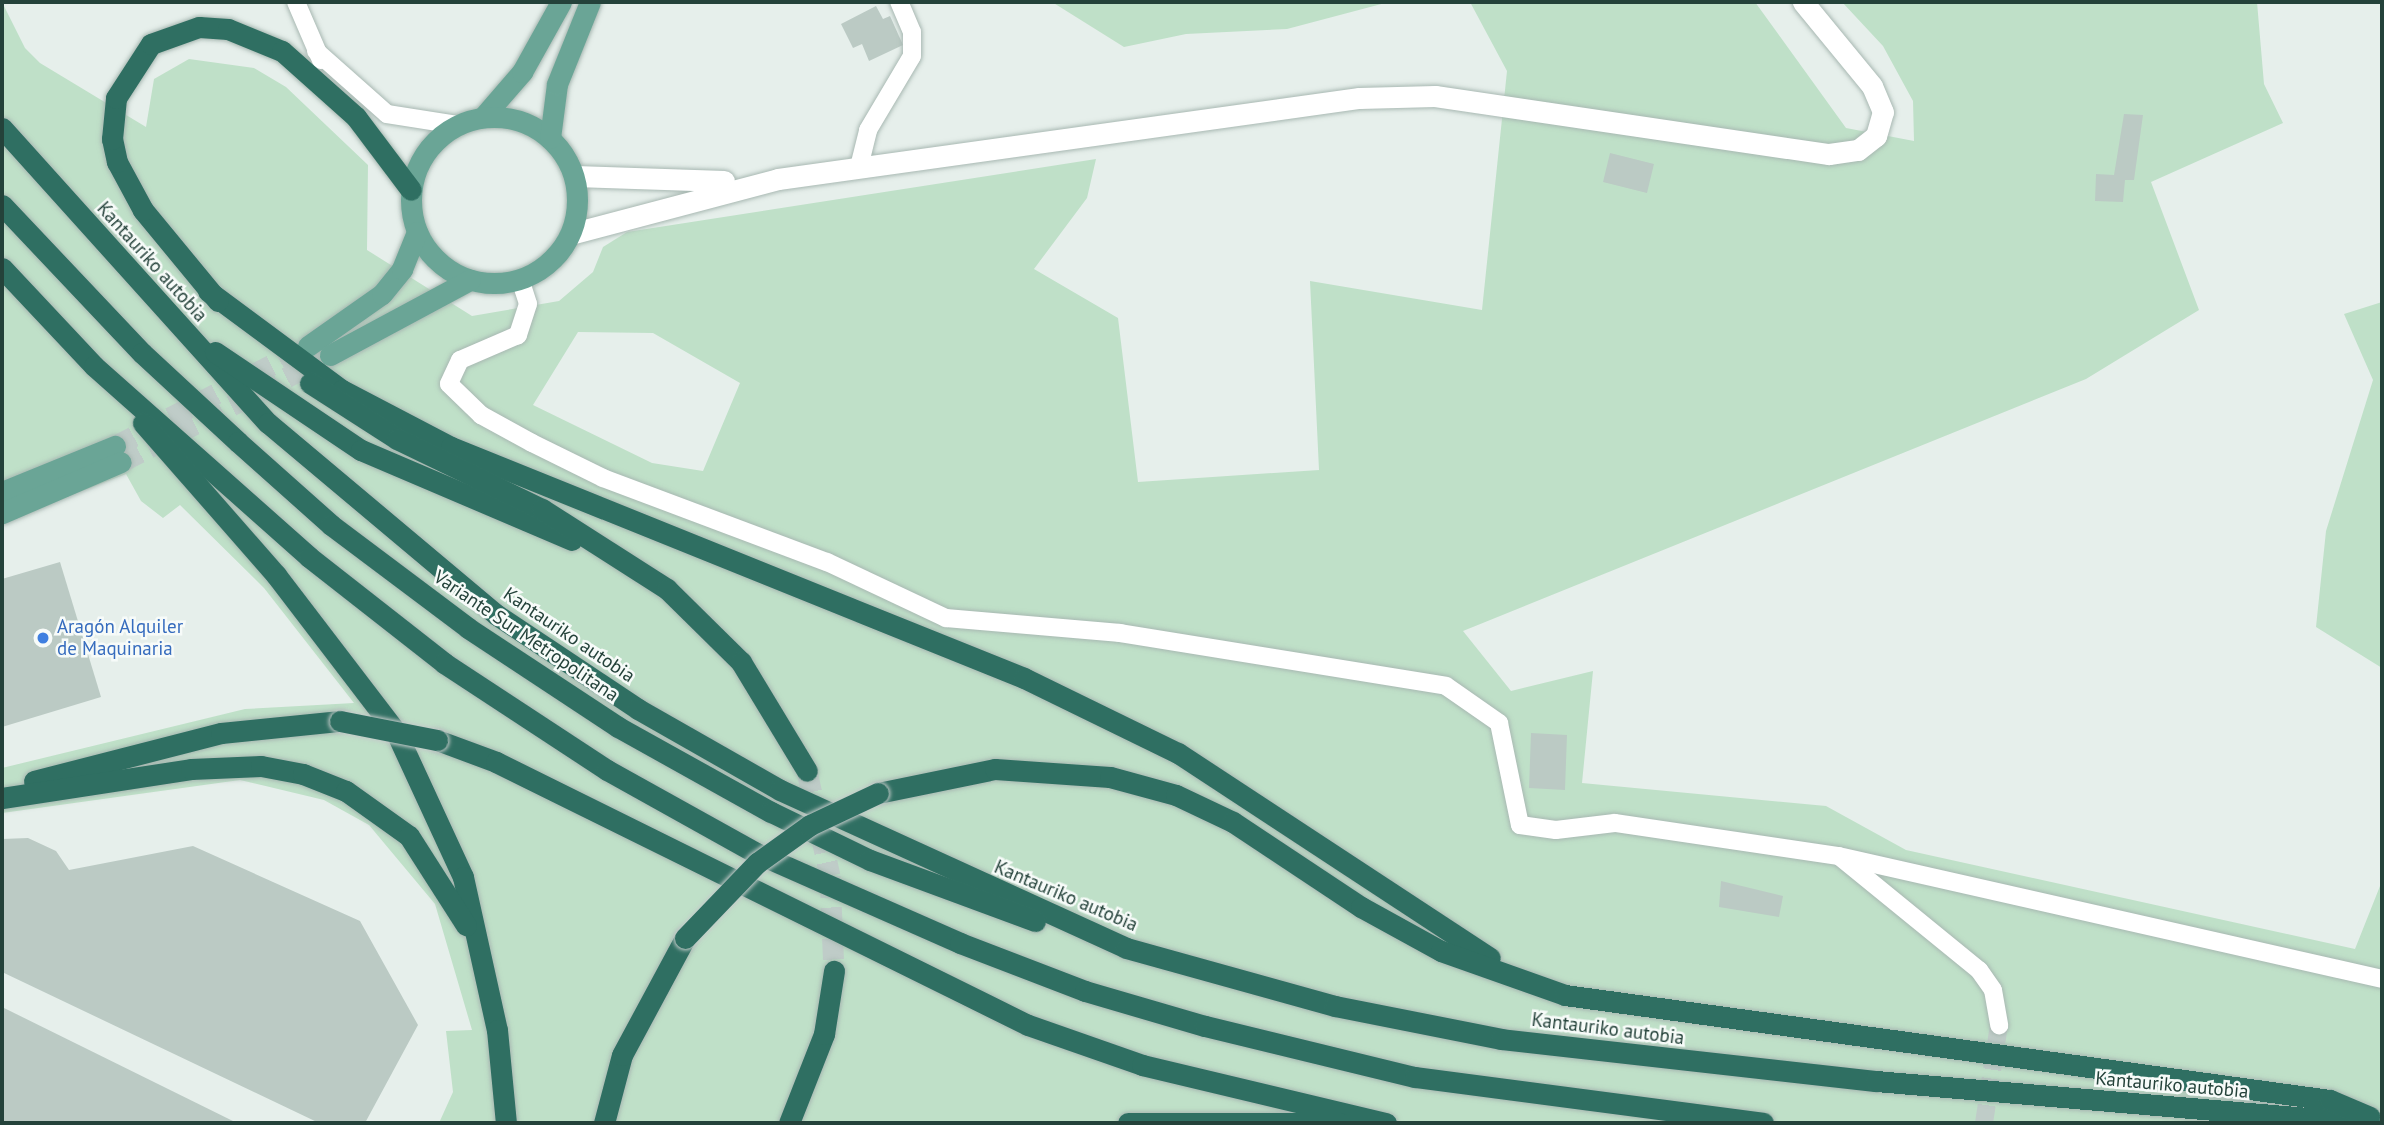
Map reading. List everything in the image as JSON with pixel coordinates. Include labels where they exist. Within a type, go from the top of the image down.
[{"type":"highway","points":[[411,190],[339,100],[282,51],[229,29],[172,33],[138,56],[124,78],[112,119],[117,162],[143,210],[208,292],[332,401],[542,509],[627,563],[701,616],[741,662],[807,771]]},
{"type":"highway","name":"Kantauriko autobia","points":[[2,128],[268,423],[355,500],[497,615],[597,682],[780,790],[1126,948],[1335,1006],[1501,1039],[1863,1079],[2369,1123]]},
{"type":"highway","name":"Variante Sur Metropolitana","points":[[2,205],[142,354],[331,525],[480,635],[618,727],[870,860],[979,904],[1126,948]]},
{"type":"highway","points":[[2,268],[94,366],[368,690],[444,830],[463,877],[497,1030],[506,1123]]},
{"type":"highway","points":[[208,292],[342,390],[452,447],[1024,678],[1178,753],[1528,981]]},
{"type":"highway","points":[[179,327],[361,450],[627,563]]},
{"type":"highway","points":[[94,366],[309,557],[444,663],[607,769],[756,853],[997,957],[1205,1027],[1415,1077],[1763,1123]]},
{"type":"highway","points":[[2,791],[221,733],[340,721],[436,740],[496,762],[1028,1025],[1142,1065],[1386,1123]]},
{"type":"highway","points":[[2,798],[191,769],[261,766],[303,774],[346,791],[409,836],[446,885],[480,952]]},
{"type":"highway","points":[[604,1123],[622,1055],[685,938],[757,863],[810,825],[878,793],[995,769],[1071,771],[1163,792],[1233,822],[1361,907],[1441,951],[1528,981],[1619,1007],[2330,1100],[2382,1123]]},
{"type":"highway","points":[[789,1123],[824,1034],[834,971]]},
{"type":"highway","points":[[1128,1123],[1341,1123]]},
{"type":"main road","points":[[483,117],[522,72],[561,2]]},
{"type":"main road","points":[[550,138],[556,84],[590,2]]},
{"type":"main road","points":[[330,355],[406,309],[470,280],[520,279],[550,262],[570,234],[575,176],[550,138],[507,117],[483,117],[457,125],[419,164],[411,190],[417,232],[430,253],[470,280]]},
{"type":"main road","points":[[308,346],[382,294],[402,269],[417,232]]},
{"type":"main road","points":[[2,492],[118,454],[2,513]]},
{"type":"street","points":[[296,2],[339,100]]},
{"type":"street","points":[[859,167],[867,130],[912,56],[912,32],[899,2]]},
{"type":"street","points":[[575,176],[657,184],[778,179],[1359,98],[1435,96],[1829,154],[1858,150],[1876,135],[1883,112],[1872,86],[1803,2]]},
{"type":"street","points":[[316,51],[387,114],[457,125]]},
{"type":"street","points":[[570,234],[778,179]]},
{"type":"street","points":[[520,279],[528,304],[518,335],[460,360],[449,384],[481,415],[603,478],[827,562],[946,618],[1145,636],[1446,686],[1499,723],[1520,825],[1532,831],[1615,823],[1839,856],[2382,979]]},
{"type":"street","points":[[1839,856],[1979,970],[1993,990],[1999,1025]]},
{"type":"green space","points":[[2,2],[25,48],[40,63],[146,127],[154,79],[189,59],[254,68],[286,87],[368,165],[367,250],[472,316],[559,301],[593,272],[603,247],[627,232],[1096,159],[1087,198],[1034,269],[1118,318],[1138,482],[1319,470],[1310,281],[1482,310],[1507,71],[1470,2],[1755,2],[1846,128],[1914,141],[1913,101],[1883,46],[1842,2],[2257,2],[2264,84],[2283,123],[2151,182],[2199,310],[2086,379],[1463,631],[1511,691],[1593,671],[1582,783],[1826,806],[1906,850],[2355,949],[2382,881],[2382,1123],[439,1123],[453,1092],[446,1031],[472,1030],[435,904],[369,825],[324,800],[240,780],[2,813],[2,768],[245,709],[354,703],[264,588],[180,505],[163,518],[141,501],[126,474],[2,522]],"holes":[[[578,332],[653,333],[740,383],[703,471],[652,463],[533,405]]]},
{"type":"green space","points":[[1052,2],[1389,2],[1287,29],[1186,34],[1124,47]]},
{"type":"green space","points":[[2382,302],[2382,668],[2316,627],[2326,531],[2373,380],[2344,314]]},
{"type":"building","points":[[876,6],[883,19],[890,16],[903,45],[869,61],[862,44],[853,48],[841,24]]},
{"type":"building","points":[[2124,114],[2143,115],[2134,180],[2125,180],[2123,202],[2095,201],[2096,174],[2114,175]]},
{"type":"building","points":[[1610,153],[1654,164],[1647,193],[1603,182]]},
{"type":"building","name":"Aragón Alquiler de Maquinaria","points":[[60,562],[101,697],[2,727],[2,579]]},
{"type":"building","points":[[1531,733],[1567,735],[1565,790],[1529,788]]},
{"type":"building","points":[[28,838],[56,851],[69,870],[193,846],[360,921],[418,1025],[365,1123],[319,1123],[2,972],[2,839]]},
{"type":"building","points":[[1721,881],[1783,896],[1779,917],[1719,907]]},
{"type":"building","points":[[2,1007],[237,1123],[2,1123]]},
{"type":"tunnel","points":[[115,446],[306,347]]},
{"type":"tunnel","points":[[121,462],[330,355]]},
{"type":"tunnel","points":[[807,771],[830,876],[834,971]]},
{"type":"tunnel","points":[[1984,1123],[1999,1025]]},
{"type":"place","name":"Aragón Alquiler de Maquinaria","points":[[43,638]]}]
